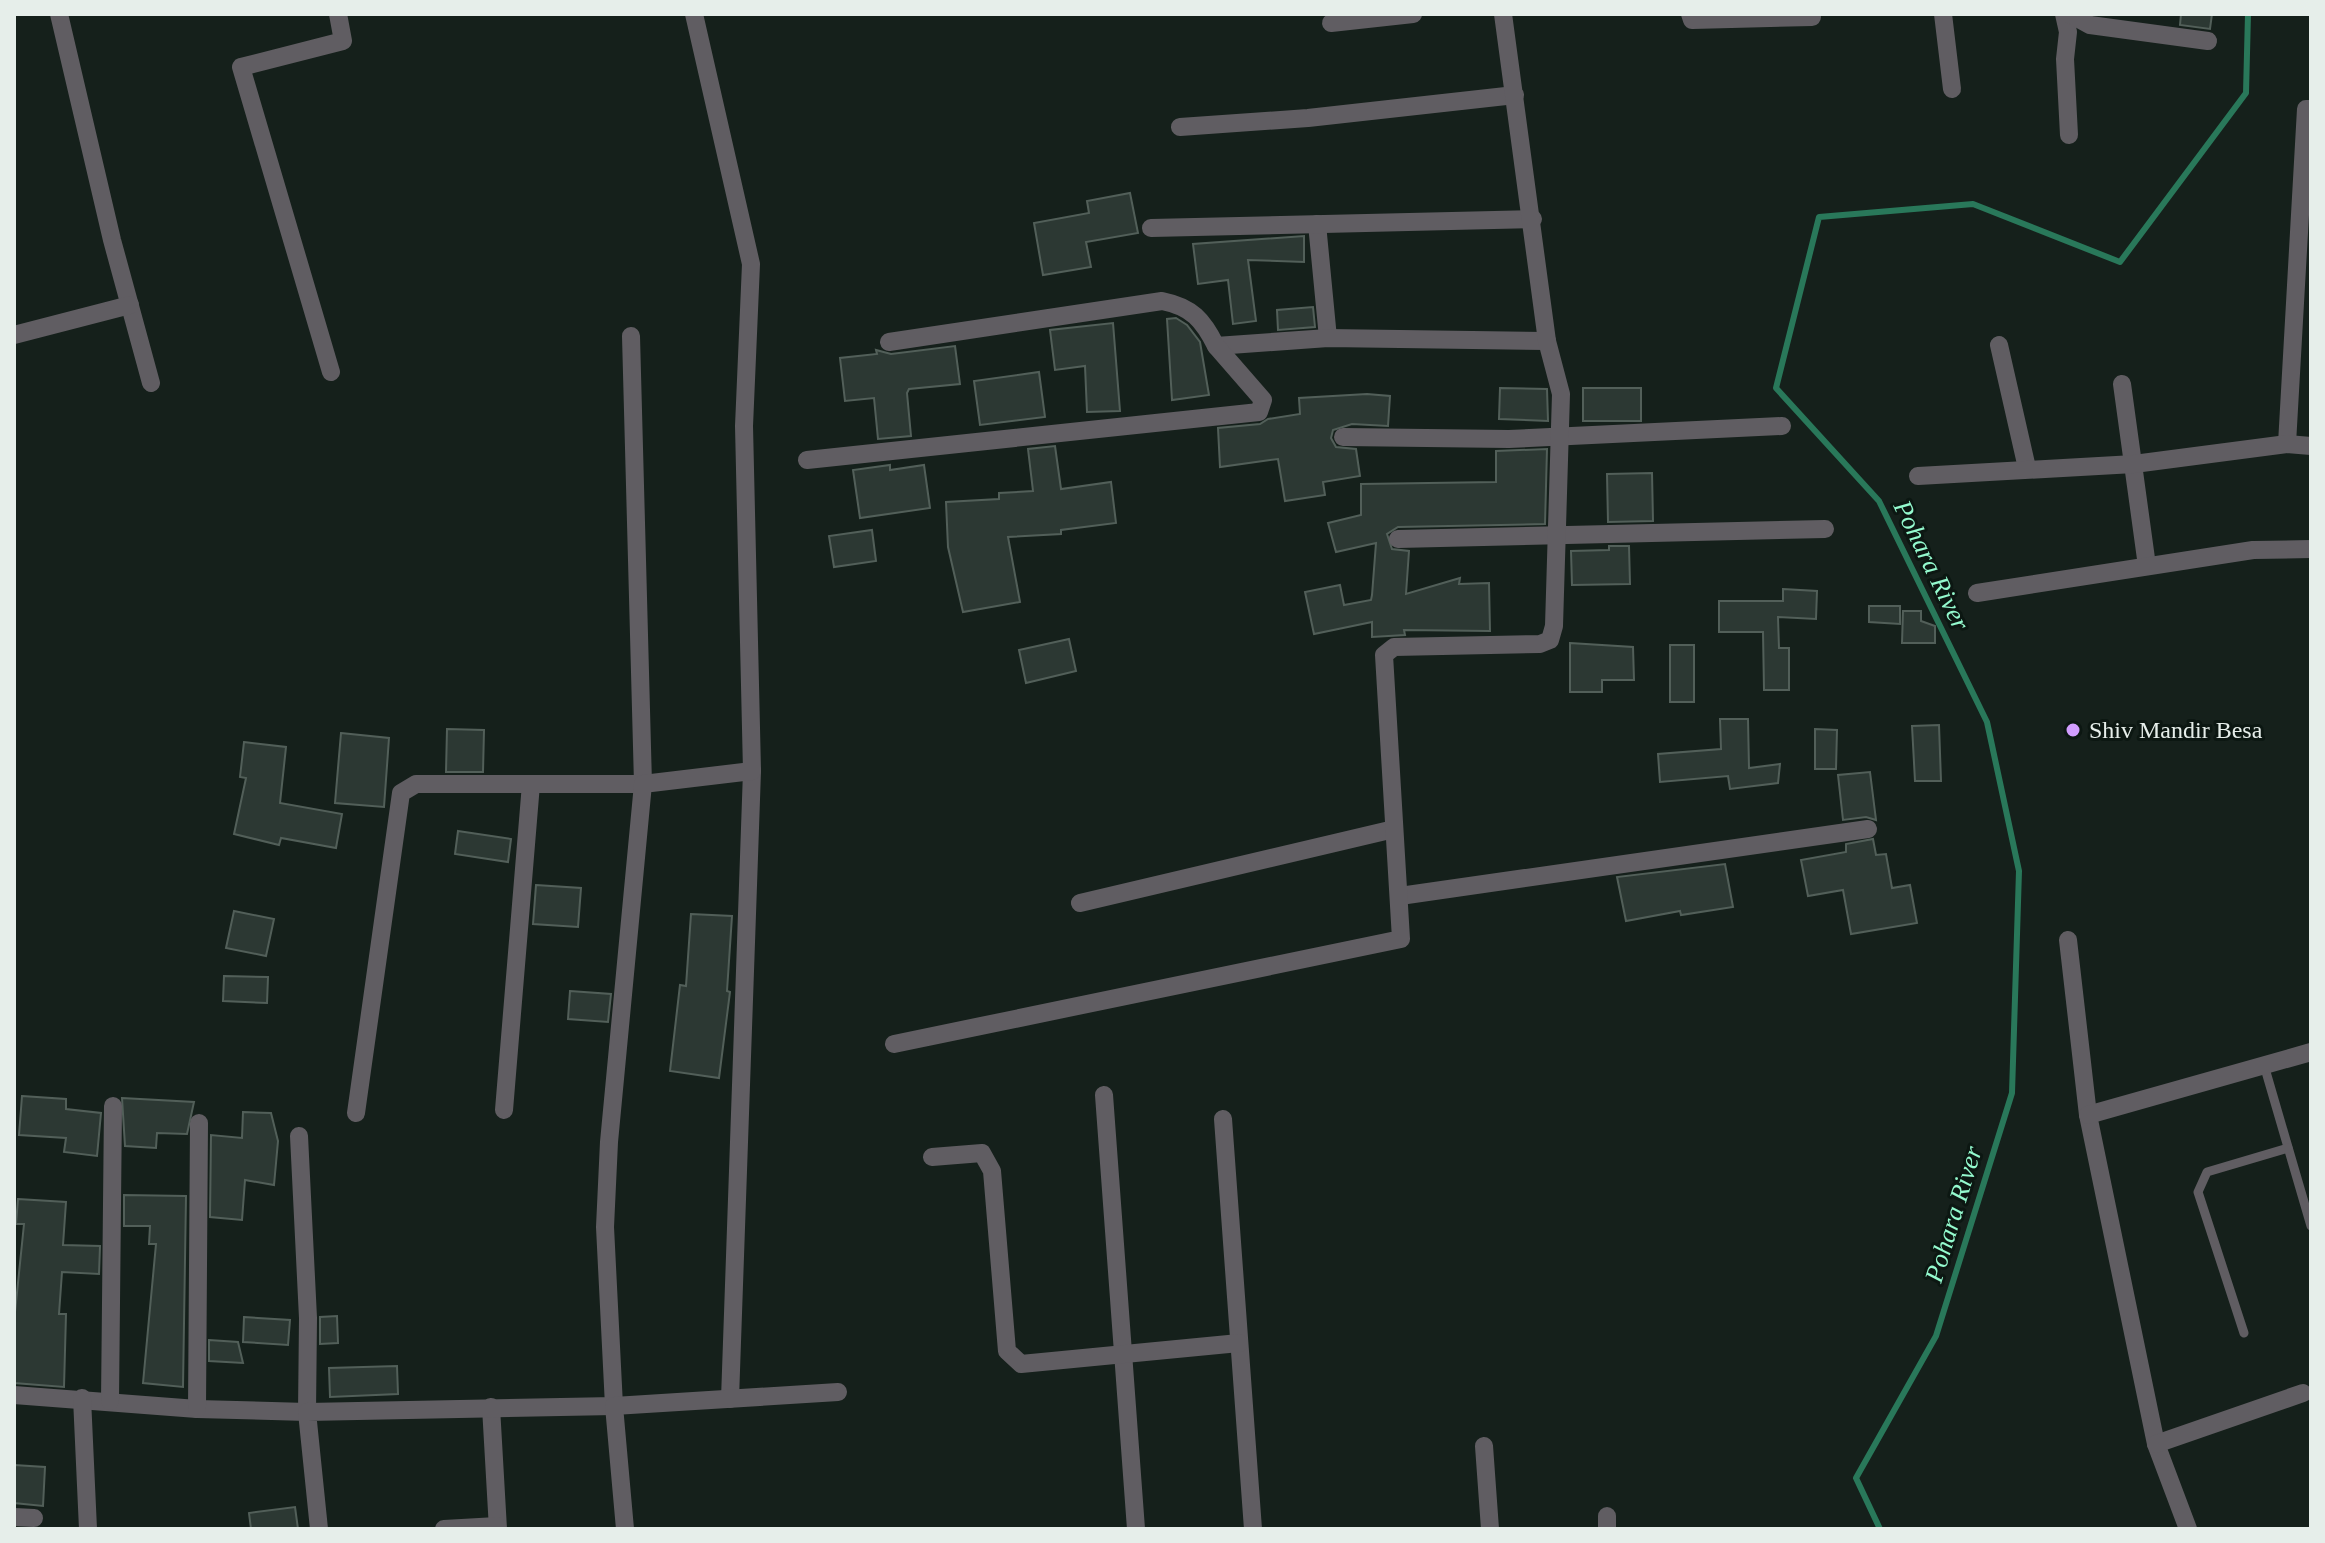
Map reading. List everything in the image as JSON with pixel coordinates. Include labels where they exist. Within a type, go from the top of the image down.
[{"type":"street","points":[[59,14],[151,383]]},
{"type":"street","points":[[331,372],[241,67],[343,41],[338,14]]},
{"type":"street","points":[[694,14],[751,264],[744,426],[752,771],[730,1399]]},
{"type":"street","points":[[1331,23],[1413,14]]},
{"type":"street","points":[[894,1044],[1401,939],[1384,655],[1394,647],[1540,644],[1550,640],[1561,394],[1547,341],[1503,14]]},
{"type":"street","points":[[1690,14],[1692,20],[1812,17]]},
{"type":"street","points":[[1943,14],[1952,89]]},
{"type":"street","points":[[2064,14],[2068,32],[2065,59],[2069,135]]},
{"type":"street","points":[[2070,14],[2090,25],[2208,41]]},
{"type":"street","points":[[1180,127],[1308,118],[1515,95]]},
{"type":"street","points":[[2287,444],[2304,258],[2306,109],[2311,109]]},
{"type":"street","points":[[1151,228],[1533,219]]},
{"type":"street","points":[[1317,224],[1328,338]]},
{"type":"street","points":[[807,460],[1259,412],[1263,400],[1216,346],[1199,316],[1179,304],[1162,301],[889,342]]},
{"type":"street","points":[[14,335],[130,305]]},
{"type":"street","points":[[625,1529],[614,1406],[606,1213],[643,784],[631,336]]},
{"type":"street","points":[[1216,346],[1328,338],[1547,341]]},
{"type":"street","points":[[1999,345],[2027,468]]},
{"type":"street","points":[[2122,384],[2147,566]]},
{"type":"street","points":[[1343,437],[1509,439],[1782,426]]},
{"type":"street","points":[[1918,476],[2134,464],[2287,444],[2311,446]]},
{"type":"street","points":[[1398,539],[1825,529]]},
{"type":"street","points":[[1977,593],[2253,550],[2311,549]]},
{"type":"street","points":[[356,1113],[401,793],[416,784],[643,784],[752,771]]},
{"type":"street","points":[[504,1110],[531,784]]},
{"type":"street","points":[[1080,903],[1394,829]]},
{"type":"street","points":[[1400,896],[1868,829]]},
{"type":"street","points":[[2068,940],[2088,1115],[2156,1444],[2188,1529]]},
{"type":"street","points":[[2088,1115],[2311,1052]]},
{"type":"street","points":[[1104,1095],[1126,1354],[1136,1529]]},
{"type":"street","points":[[110,1401],[113,1106]]},
{"type":"street","points":[[1223,1119],[1253,1529]]},
{"type":"street","points":[[197,1409],[199,1123]]},
{"type":"street","points":[[299,1136],[308,1318],[307,1412],[319,1529]]},
{"type":"street","points":[[932,1157],[982,1153],[992,1171],[1007,1351],[1021,1364],[1239,1343]]},
{"type":"street","points":[[14,1395],[197,1409],[307,1412],[614,1406],[838,1392]]},
{"type":"street","points":[[2156,1444],[2303,1393]]},
{"type":"street","points":[[82,1398],[88,1529]]},
{"type":"street","points":[[444,1529],[498,1527],[491,1407]]},
{"type":"street","points":[[1484,1446],[1490,1529]]},
{"type":"street","points":[[14,1517],[34,1518]]},
{"type":"lane","points":[[2264,1065],[2311,1226]]},
{"type":"lane","points":[[2244,1333],[2198,1192],[2207,1172],[2288,1148]]},
{"type":"building","points":[[2181,14],[2212,14],[2210,29],[2180,25]]},
{"type":"building","points":[[1130,193],[1138,233],[1086,242],[1091,267],[1043,275],[1034,223],[1089,213],[1087,201]]},
{"type":"building","points":[[1304,236],[1304,262],[1248,260],[1256,321],[1233,324],[1228,280],[1198,284],[1193,244]]},
{"type":"building","points":[[1313,307],[1315,327],[1278,330],[1277,310]]},
{"type":"building","points":[[1176,318],[1187,325],[1200,342],[1209,395],[1172,400],[1167,319]]},
{"type":"building","points":[[1113,323],[1120,411],[1087,412],[1085,366],[1055,370],[1050,330]]},
{"type":"building","points":[[955,346],[960,384],[909,389],[907,393],[911,436],[878,439],[874,398],[845,401],[840,358],[877,354],[876,350],[891,354]]},
{"type":"building","points":[[1039,372],[1045,417],[980,425],[974,381]]},
{"type":"building","points":[[1500,388],[1547,389],[1548,421],[1499,419]]},
{"type":"building","points":[[1583,388],[1641,388],[1641,421],[1583,421]]},
{"type":"building","points":[[1367,394],[1390,396],[1388,426],[1352,424],[1333,430],[1331,438],[1336,447],[1356,449],[1360,476],[1323,482],[1325,495],[1285,501],[1278,459],[1220,467],[1218,428],[1260,424],[1268,419],[1300,414],[1299,398]]},
{"type":"building","points":[[1055,446],[1061,489],[1111,482],[1116,523],[1061,530],[1061,534],[1008,537],[1020,602],[963,612],[948,547],[946,502],[999,499],[999,493],[1033,491],[1028,449]]},
{"type":"building","points":[[1547,449],[1545,524],[1398,527],[1387,534],[1392,549],[1409,551],[1406,594],[1460,578],[1459,584],[1489,583],[1490,631],[1404,630],[1405,635],[1372,637],[1372,622],[1314,634],[1305,592],[1340,585],[1344,605],[1371,600],[1376,543],[1336,552],[1328,523],[1361,515],[1361,484],[1496,482],[1496,451]]},
{"type":"building","points":[[890,465],[890,470],[924,465],[930,508],[860,518],[853,470]]},
{"type":"building","points":[[1652,473],[1653,521],[1608,522],[1607,474]]},
{"type":"building","points":[[872,530],[876,561],[834,567],[829,536]]},
{"type":"building","points":[[1609,546],[1629,546],[1630,584],[1572,585],[1571,551],[1609,550]]},
{"type":"building","points":[[1783,589],[1817,591],[1816,619],[1778,617],[1779,648],[1789,648],[1789,690],[1764,690],[1763,632],[1719,632],[1719,601],[1783,601]]},
{"type":"building","points":[[1869,606],[1900,606],[1900,624],[1869,622]]},
{"type":"building","points":[[1903,611],[1921,611],[1921,621],[1935,626],[1935,643],[1902,643]]},
{"type":"building","points":[[1069,639],[1076,671],[1026,683],[1019,650]]},
{"type":"building","points":[[1570,643],[1633,647],[1634,680],[1602,680],[1602,692],[1570,692]]},
{"type":"building","points":[[1670,645],[1694,645],[1694,702],[1670,702]]},
{"type":"building","points":[[1720,719],[1748,719],[1749,768],[1780,764],[1778,783],[1730,789],[1728,776],[1660,782],[1658,754],[1721,749]]},
{"type":"building","points":[[1939,725],[1941,781],[1915,781],[1912,726]]},
{"type":"building","points":[[447,729],[484,730],[483,772],[446,772]]},
{"type":"building","points":[[1815,729],[1837,730],[1836,769],[1815,769]]},
{"type":"building","points":[[341,733],[389,738],[384,807],[335,803]]},
{"type":"building","points":[[244,742],[286,747],[280,803],[342,814],[336,848],[281,838],[279,845],[234,834],[246,778],[240,777]]},
{"type":"building","points":[[1870,772],[1876,820],[1866,817],[1843,820],[1838,775]]},
{"type":"building","points":[[458,831],[511,839],[508,862],[455,854]]},
{"type":"building","points":[[1873,839],[1876,855],[1886,854],[1892,888],[1910,885],[1917,923],[1851,934],[1843,890],[1808,896],[1801,860],[1846,852],[1846,844]]},
{"type":"building","points":[[1725,864],[1733,907],[1681,915],[1680,911],[1626,921],[1617,877]]},
{"type":"building","points":[[536,885],[581,888],[578,927],[533,924]]},
{"type":"building","points":[[234,911],[274,919],[266,956],[226,948]]},
{"type":"building","points":[[691,914],[732,916],[727,991],[730,992],[719,1078],[670,1071],[680,985],[686,986]]},
{"type":"building","points":[[224,976],[268,977],[267,1003],[223,1001]]},
{"type":"building","points":[[570,991],[611,994],[608,1022],[568,1019]]},
{"type":"building","points":[[22,1096],[66,1099],[66,1109],[101,1113],[97,1156],[64,1152],[66,1138],[19,1135]]},
{"type":"building","points":[[122,1098],[194,1102],[187,1134],[157,1133],[156,1148],[125,1146]]},
{"type":"building","points":[[243,1112],[271,1113],[278,1141],[274,1185],[245,1180],[242,1220],[210,1217],[211,1135],[242,1138]]},
{"type":"building","points":[[124,1195],[186,1196],[183,1387],[143,1383],[156,1244],[149,1244],[150,1226],[124,1226]]},
{"type":"building","points":[[18,1199],[66,1202],[63,1245],[100,1246],[99,1274],[62,1272],[59,1314],[66,1314],[64,1387],[14,1383],[14,1322],[24,1224],[16,1224]]},
{"type":"building","points":[[337,1316],[338,1343],[320,1344],[320,1317]]},
{"type":"building","points":[[244,1317],[290,1320],[288,1345],[243,1342]]},
{"type":"building","points":[[209,1340],[238,1342],[243,1363],[209,1361]]},
{"type":"building","points":[[397,1366],[398,1394],[330,1397],[329,1368]]},
{"type":"building","points":[[14,1465],[45,1467],[43,1506],[14,1503]]},
{"type":"building","points":[[295,1507],[298,1529],[251,1529],[249,1513]]},
{"type":"waterway","name":"Pohara River","points":[[1880,1529],[1856,1478],[1936,1336],[2012,1093],[2019,871],[1987,722],[1879,501],[1776,388],[1819,217],[1973,204],[2120,262],[2246,93],[2248,14]]},
{"type":"place","name":"Shiv Mandir Besa","points":[[2073,730]]}]
